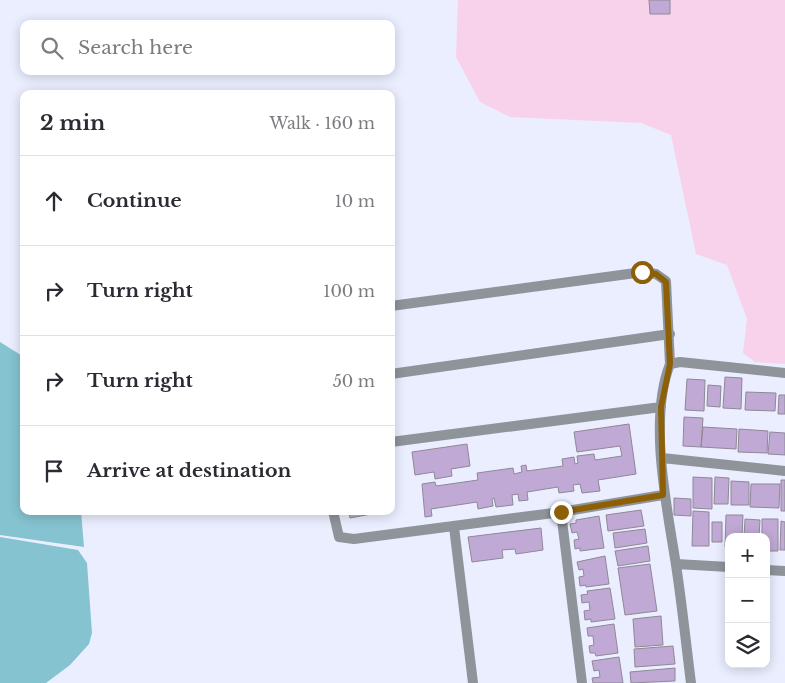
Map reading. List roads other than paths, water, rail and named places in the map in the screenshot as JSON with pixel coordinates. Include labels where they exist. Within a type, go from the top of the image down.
[{"type":"street","points":[[395,305],[642,272],[656,274],[666,282],[670,364],[661,407],[663,495],[676,564],[691,683]]},
{"type":"street","points":[[395,373],[670,334]]},
{"type":"street","points":[[670,364],[680,362],[785,373]]},
{"type":"street","points":[[395,441],[661,407]]},
{"type":"street","points":[[662,458],[785,471]]},
{"type":"street","points":[[334,515],[339,538],[344,540],[561,512],[663,495]]},
{"type":"street","points":[[561,512],[582,683]]},
{"type":"street","points":[[454,527],[473,683]]},
{"type":"street","points":[[676,564],[725,567]]},
{"type":"street","points":[[770,570],[785,571]]},
{"type":"water","points":[[0,342],[20,354],[20,515],[81,515],[84,547],[0,535]]},
{"type":"water","points":[[0,537],[78,550],[87,563],[92,633],[89,644],[70,665],[46,683],[0,683]]}]
